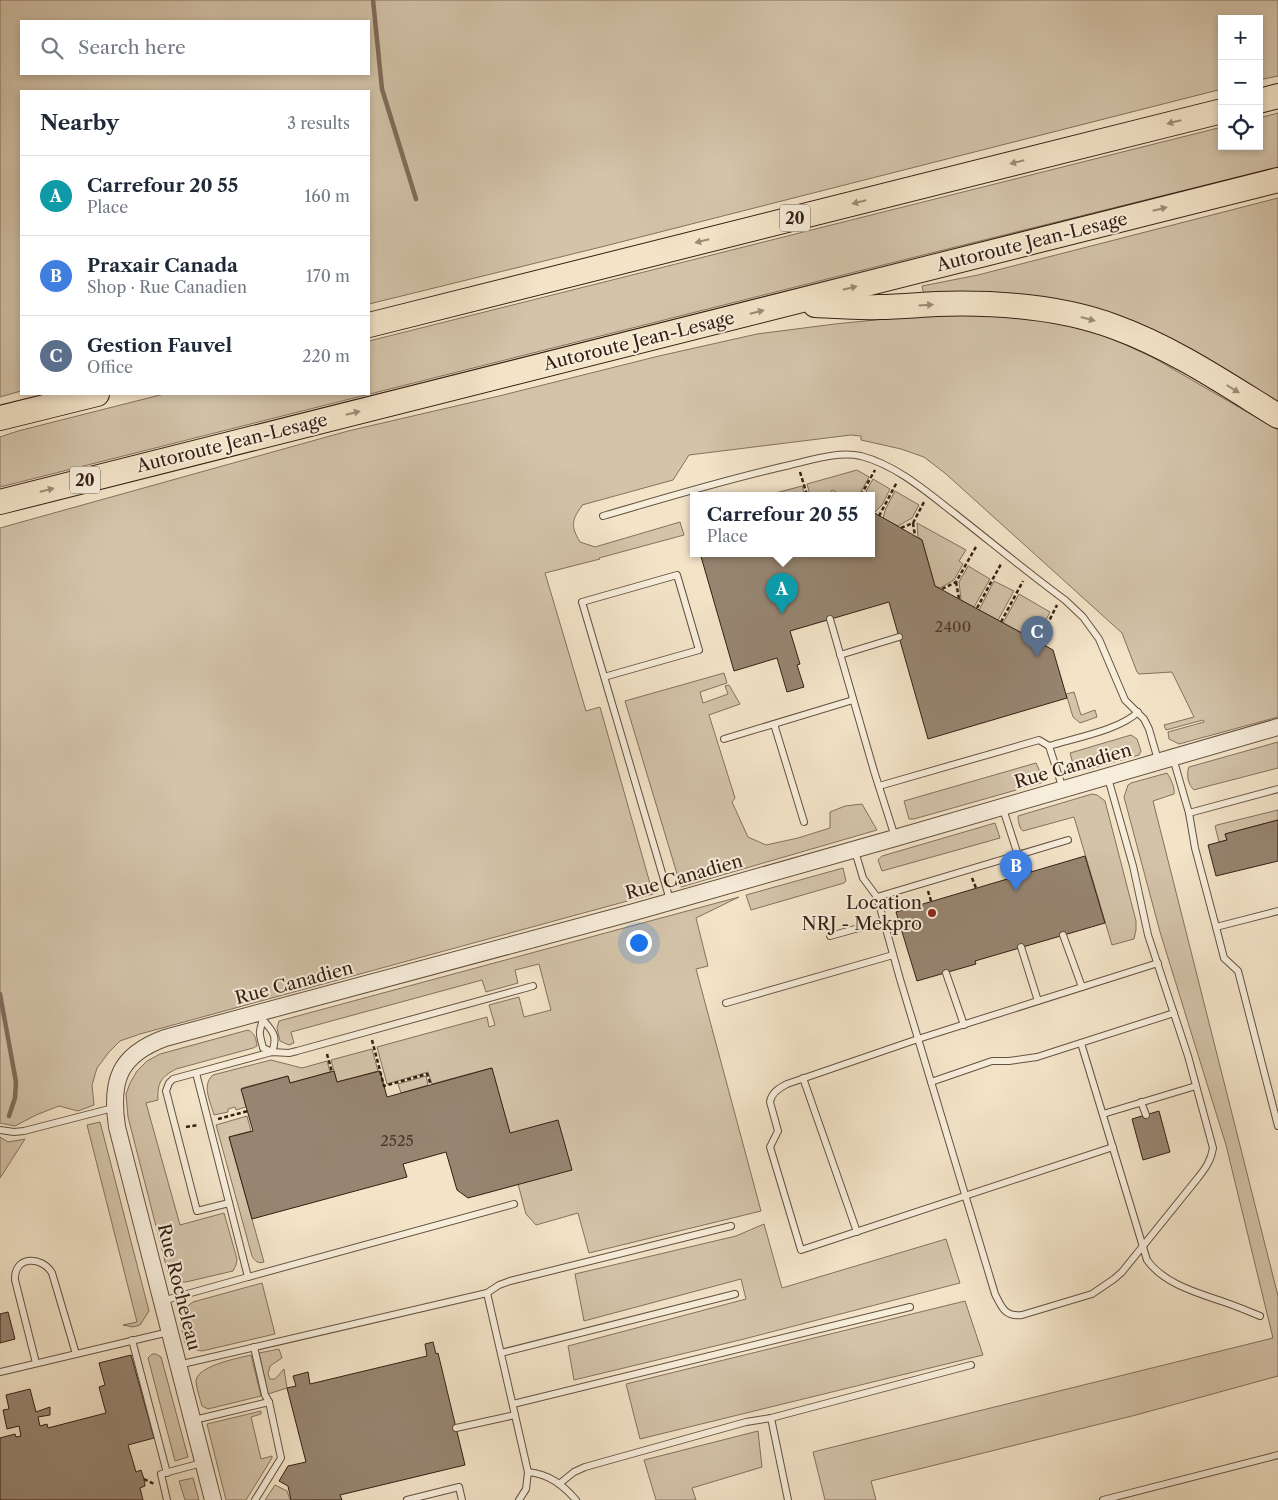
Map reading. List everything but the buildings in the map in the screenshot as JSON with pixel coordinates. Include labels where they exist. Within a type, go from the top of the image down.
[{"type":"highway","points":[[1263,100],[1278,96]]},
{"type":"highway","name":"20","points":[[370,325],[1218,111]]},
{"type":"highway","name":"Autoroute Jean-Lesage","points":[[0,502],[1278,180]]},
{"type":"highway","points":[[785,304],[878,307],[938,304],[1000,305],[1070,315],[1114,326],[1154,344],[1278,416]]},
{"type":"highway","points":[[0,418],[93,395]]},
{"type":"street","name":"Rue Canadien","points":[[116,1082],[122,1069],[130,1059],[146,1046],[165,1038],[263,1016],[854,850],[1278,727]]},
{"type":"street","name":"Rue Rocheleau","points":[[116,1082],[114,1108],[117,1126],[213,1500]]},
{"type":"lane","points":[[603,516],[754,473],[810,460],[848,455],[866,458],[901,474],[923,489],[1065,600],[1100,639],[1126,700],[1144,719],[1166,760],[1189,813],[1195,848],[1224,958],[1238,971],[1278,1126]]},
{"type":"lane","points":[[604,677],[699,650],[677,574],[582,602],[604,677],[670,901]]},
{"type":"lane","points":[[830,619],[896,838]]},
{"type":"lane","points":[[840,655],[899,637]]},
{"type":"lane","points":[[724,739],[853,700]]},
{"type":"lane","points":[[1049,746],[1121,725],[1138,712]]},
{"type":"lane","points":[[774,724],[804,822]]},
{"type":"lane","points":[[879,786],[1039,740],[1049,746],[1063,790]]},
{"type":"lane","points":[[854,850],[863,878],[877,897],[995,1294],[1006,1313],[1013,1316],[1022,1315],[1092,1294],[1109,1283],[1122,1272],[1208,1165],[1212,1156],[1213,1148],[1188,1056],[1148,935],[1133,866],[1108,776]]},
{"type":"lane","points":[[1189,813],[1278,789]]},
{"type":"lane","points":[[1003,807],[1018,855]]},
{"type":"lane","points":[[877,897],[1068,840]]},
{"type":"lane","points":[[1216,927],[1278,911]]},
{"type":"lane","points":[[830,936],[884,921]]},
{"type":"lane","points":[[1063,935],[1082,987]]},
{"type":"lane","points":[[1021,947],[1038,1001]]},
{"type":"lane","points":[[726,1003],[893,955]]},
{"type":"lane","points":[[1113,1148],[801,1250],[770,1147],[778,1131],[770,1098],[779,1088],[803,1078],[918,1039],[1158,963]]},
{"type":"lane","points":[[946,972],[964,1025]]},
{"type":"lane","points":[[229,1203],[197,1211],[166,1091],[167,1086],[173,1079],[272,1052],[289,1053],[533,986]]},
{"type":"lane","points":[[931,1082],[992,1061],[1009,1061],[1037,1057],[1174,1013]]},
{"type":"lane","points":[[263,1016],[260,1032],[262,1044],[263,1048],[272,1052]]},
{"type":"lane","points":[[263,1016],[272,1030],[275,1043],[272,1052]]},
{"type":"lane","points":[[1081,1043],[1142,1246],[1151,1264],[1162,1275],[1172,1281],[1203,1295],[1260,1316]]},
{"type":"lane","points":[[196,1073],[248,1277]]},
{"type":"lane","points":[[803,1078],[857,1232]]},
{"type":"lane","points":[[1103,1114],[1196,1086]]},
{"type":"lane","points":[[1141,1102],[1146,1115]]},
{"type":"lane","points":[[0,1130],[24,1131],[114,1108]]},
{"type":"lane","points":[[162,1301],[514,1204]]},
{"type":"lane","points":[[178,1365],[487,1293],[499,1285],[510,1281],[731,1226]]},
{"type":"lane","points":[[36,1363],[14,1280],[17,1267],[23,1262],[32,1260],[41,1262],[50,1268],[76,1354]]},
{"type":"lane","points":[[487,1293],[528,1472],[526,1488],[519,1500]]},
{"type":"lane","points":[[501,1352],[735,1294]]},
{"type":"lane","points":[[513,1404],[910,1307]]},
{"type":"lane","points":[[0,1372],[170,1332]]},
{"type":"lane","points":[[132,1340],[167,1472]]},
{"type":"lane","points":[[254,1347],[264,1395],[269,1402],[281,1458],[255,1500]]},
{"type":"lane","points":[[560,1484],[574,1472],[585,1467],[746,1422],[771,1418],[971,1364]]},
{"type":"lane","points":[[193,1421],[269,1402]]},
{"type":"lane","points":[[456,1428],[515,1415]]},
{"type":"lane","points":[[771,1418],[788,1500]]},
{"type":"lane","points":[[1103,1500],[1278,1455]]},
{"type":"lane","points":[[167,1500],[161,1474],[204,1463]]},
{"type":"lane","points":[[528,1472],[549,1477],[560,1484],[576,1500]]},
{"type":"lane","points":[[408,1500],[459,1487],[462,1500]]},
{"type":"path","points":[[863,492],[870,478]]},
{"type":"path","points":[[804,485],[806,492]]},
{"type":"path","points":[[879,516],[892,490]]},
{"type":"path","points":[[915,536],[913,523],[922,506]]},
{"type":"path","points":[[901,528],[913,523]]},
{"type":"path","points":[[942,589],[956,582],[983,535]]},
{"type":"path","points":[[977,608],[1007,554]]},
{"type":"path","points":[[956,582],[959,599]]},
{"type":"path","points":[[1001,622],[1017,593]]},
{"type":"path","points":[[1045,646],[1044,630],[1053,613]]},
{"type":"path","points":[[1030,637],[1044,630]]},
{"type":"path","points":[[374,1048],[384,1086],[428,1074],[431,1085]]},
{"type":"path","points":[[329,1061],[332,1072]]},
{"type":"path","points":[[214,1120],[248,1112]]},
{"type":"path","points":[[194,1126],[199,1124]]},
{"type":"path","points":[[144,1479],[152,1484]]},
{"type":"shaded area","points":[[0,0],[1278,0],[1278,76],[1263,79],[1263,15],[1218,15],[1218,90],[370,304],[370,90],[20,90],[20,391],[0,397]]},
{"type":"shaded area","points":[[1278,113],[1278,167],[370,394],[370,341],[1218,128],[1218,150],[1263,150],[1263,117]]},
{"type":"shaded area","points":[[1278,198],[1278,405],[1174,344],[924,295],[922,286],[978,275]]},
{"type":"shaded area","points":[[962,314],[1013,316],[1060,323],[1111,338],[1154,358],[1278,430],[1278,717],[1179,744],[1169,739],[1168,732],[1204,722],[1203,720],[1166,730],[1164,725],[1194,717],[1172,672],[1139,674],[1122,633],[946,474],[924,457],[901,449],[861,440],[861,436],[851,435],[689,455],[673,480],[582,505],[574,520],[575,532],[580,542],[595,547],[680,522],[684,535],[545,573],[586,711],[600,707],[653,894],[120,1041],[97,1068],[92,1085],[94,1105],[78,1111],[59,1106],[15,1126],[0,1123],[0,528],[348,431],[757,334],[905,317]]},
{"type":"shaded area","points":[[160,395],[366,395],[0,487],[0,437]]},
{"type":"shaded area","points":[[857,470],[869,477],[861,492],[836,492],[832,490],[831,492],[809,492],[807,484]]},
{"type":"shaded area","points":[[873,479],[890,489],[882,505],[875,512],[875,492],[866,492]]},
{"type":"shaded area","points":[[802,486],[804,492],[779,492]]},
{"type":"shaded area","points":[[895,491],[919,505],[912,518],[898,526],[883,518]]},
{"type":"shaded area","points":[[917,523],[966,550],[959,561],[963,564],[954,580],[940,588],[935,586],[922,540],[918,537]]},
{"type":"shaded area","points":[[968,566],[990,579],[974,607],[961,600],[959,582]]},
{"type":"shaded area","points":[[994,581],[1014,591],[998,620],[979,610]]},
{"type":"shaded area","points":[[1019,594],[1050,612],[1042,628],[1026,635],[1003,623]]},
{"type":"shaded area","points":[[724,673],[727,683],[700,692],[703,703],[728,694],[725,686],[729,685],[740,704],[709,715],[735,798],[732,802],[748,837],[766,845],[798,838],[830,828],[830,812],[845,806],[862,804],[877,830],[681,887],[625,701]]},
{"type":"shaded area","points":[[1074,692],[1081,715],[1095,710],[1097,717],[1080,723],[1073,717],[1066,694]]},
{"type":"shaded area","points":[[1131,735],[1137,739],[1141,751],[1139,755],[1082,771],[1074,767],[1070,753]]},
{"type":"shaded area","points":[[1278,742],[1278,768],[1194,790],[1190,785],[1189,767]]},
{"type":"shaded area","points":[[1036,763],[1042,776],[1043,781],[1041,783],[909,819],[904,801]]},
{"type":"shaded area","points":[[1167,773],[1174,789],[1174,794],[1153,801],[1278,1296],[1278,1376],[1136,1415],[871,1481],[876,1500],[825,1500],[813,1452],[1273,1338],[1226,1145],[1160,932],[1124,797],[1128,785],[1131,783]]},
{"type":"shaded area","points":[[1092,794],[1105,801],[1136,921],[1134,939],[1112,945],[1074,817],[1023,831],[1018,820],[1018,816]]},
{"type":"shaded area","points":[[1278,810],[1278,820],[1225,834],[1227,840],[1219,842],[1215,826]]},
{"type":"shaded area","points":[[995,823],[1000,838],[882,871],[878,860],[882,856]]},
{"type":"shaded area","points":[[843,868],[846,881],[844,883],[751,910],[746,895]]},
{"type":"shaded area","points":[[739,897],[696,918],[708,966],[696,969],[761,1211],[589,1253],[578,1213],[536,1225],[526,1214],[518,1184],[510,1133],[491,1068],[432,1084],[428,1072],[387,1084],[377,1047],[487,1017],[489,1027],[495,1025],[489,1005],[519,997],[524,1017],[551,1010],[539,964],[515,970],[518,983],[486,992],[482,980],[291,1032],[294,1043],[289,1045],[280,1041],[277,1028],[279,1021]]},
{"type":"shaded area","points":[[248,1030],[254,1035],[257,1046],[176,1069],[161,1081],[158,1089],[158,1100],[146,1103],[180,1225],[224,1213],[237,1259],[233,1271],[179,1282],[168,1273],[128,1117],[126,1094],[137,1071],[147,1061],[160,1054]]},
{"type":"shaded area","points":[[372,1049],[378,1071],[337,1082],[331,1060]]},
{"type":"shaded area","points":[[271,1060],[302,1068],[327,1061],[330,1072],[290,1083],[288,1076],[242,1088],[246,1107],[236,1110],[235,1107],[228,1109],[228,1112],[214,1115],[207,1089],[209,1079],[213,1075]]},
{"type":"shaded area","points":[[426,1076],[428,1085],[401,1093],[398,1084]]},
{"type":"shaded area","points":[[247,1116],[251,1131],[229,1137],[264,1262],[262,1263],[257,1262],[252,1256],[216,1125]]},
{"type":"shaded area","points":[[100,1122],[149,1311],[140,1325],[133,1327],[123,1325],[137,1322],[87,1125]]},
{"type":"shaded area","points":[[0,1137],[8,1142],[25,1139],[0,1178]]},
{"type":"shaded area","points":[[764,1224],[782,1288],[946,1239],[960,1283],[744,1339],[574,1380],[568,1346],[746,1299],[741,1279],[584,1321],[575,1274],[736,1236]]},
{"type":"shaded area","points":[[262,1283],[275,1334],[202,1351],[186,1346],[181,1327],[181,1316],[193,1302]]},
{"type":"shaded area","points":[[965,1301],[983,1355],[640,1439],[626,1384]]},
{"type":"shaded area","points":[[279,1349],[282,1358],[270,1366],[268,1374],[270,1379],[275,1379],[284,1369],[287,1388],[268,1394],[259,1353]]},
{"type":"shaded area","points":[[152,1354],[161,1357],[188,1457],[175,1461],[148,1358]]},
{"type":"shaded area","points":[[251,1355],[261,1396],[208,1409],[202,1406],[196,1382],[202,1371]]},
{"type":"shaded area","points":[[261,1411],[261,1414],[251,1417],[261,1459],[272,1456],[272,1458],[246,1500],[226,1500],[207,1424]]},
{"type":"shaded area","points":[[758,1431],[762,1467],[692,1488],[696,1500],[656,1500],[644,1460]]},
{"type":"shaded area","points":[[193,1478],[199,1500],[185,1500],[179,1481]]},
{"type":"shaded area","points":[[275,1485],[287,1491],[290,1500],[265,1500]]},
{"type":"waterway","points":[[373,0],[382,89],[416,199]]},
{"type":"waterway","points":[[0,994],[16,1082],[15,1098],[9,1116]]},
{"type":"place","name":"Carrefour 20 55","points":[[782,614]]},
{"type":"place","name":"Gestion Fauvel","points":[[1037,657]]},
{"type":"place","name":"Praxair Canada","points":[[1016,891]]},
{"type":"place","name":"Location NRJ - Mekpro","points":[[932,913]]}]
